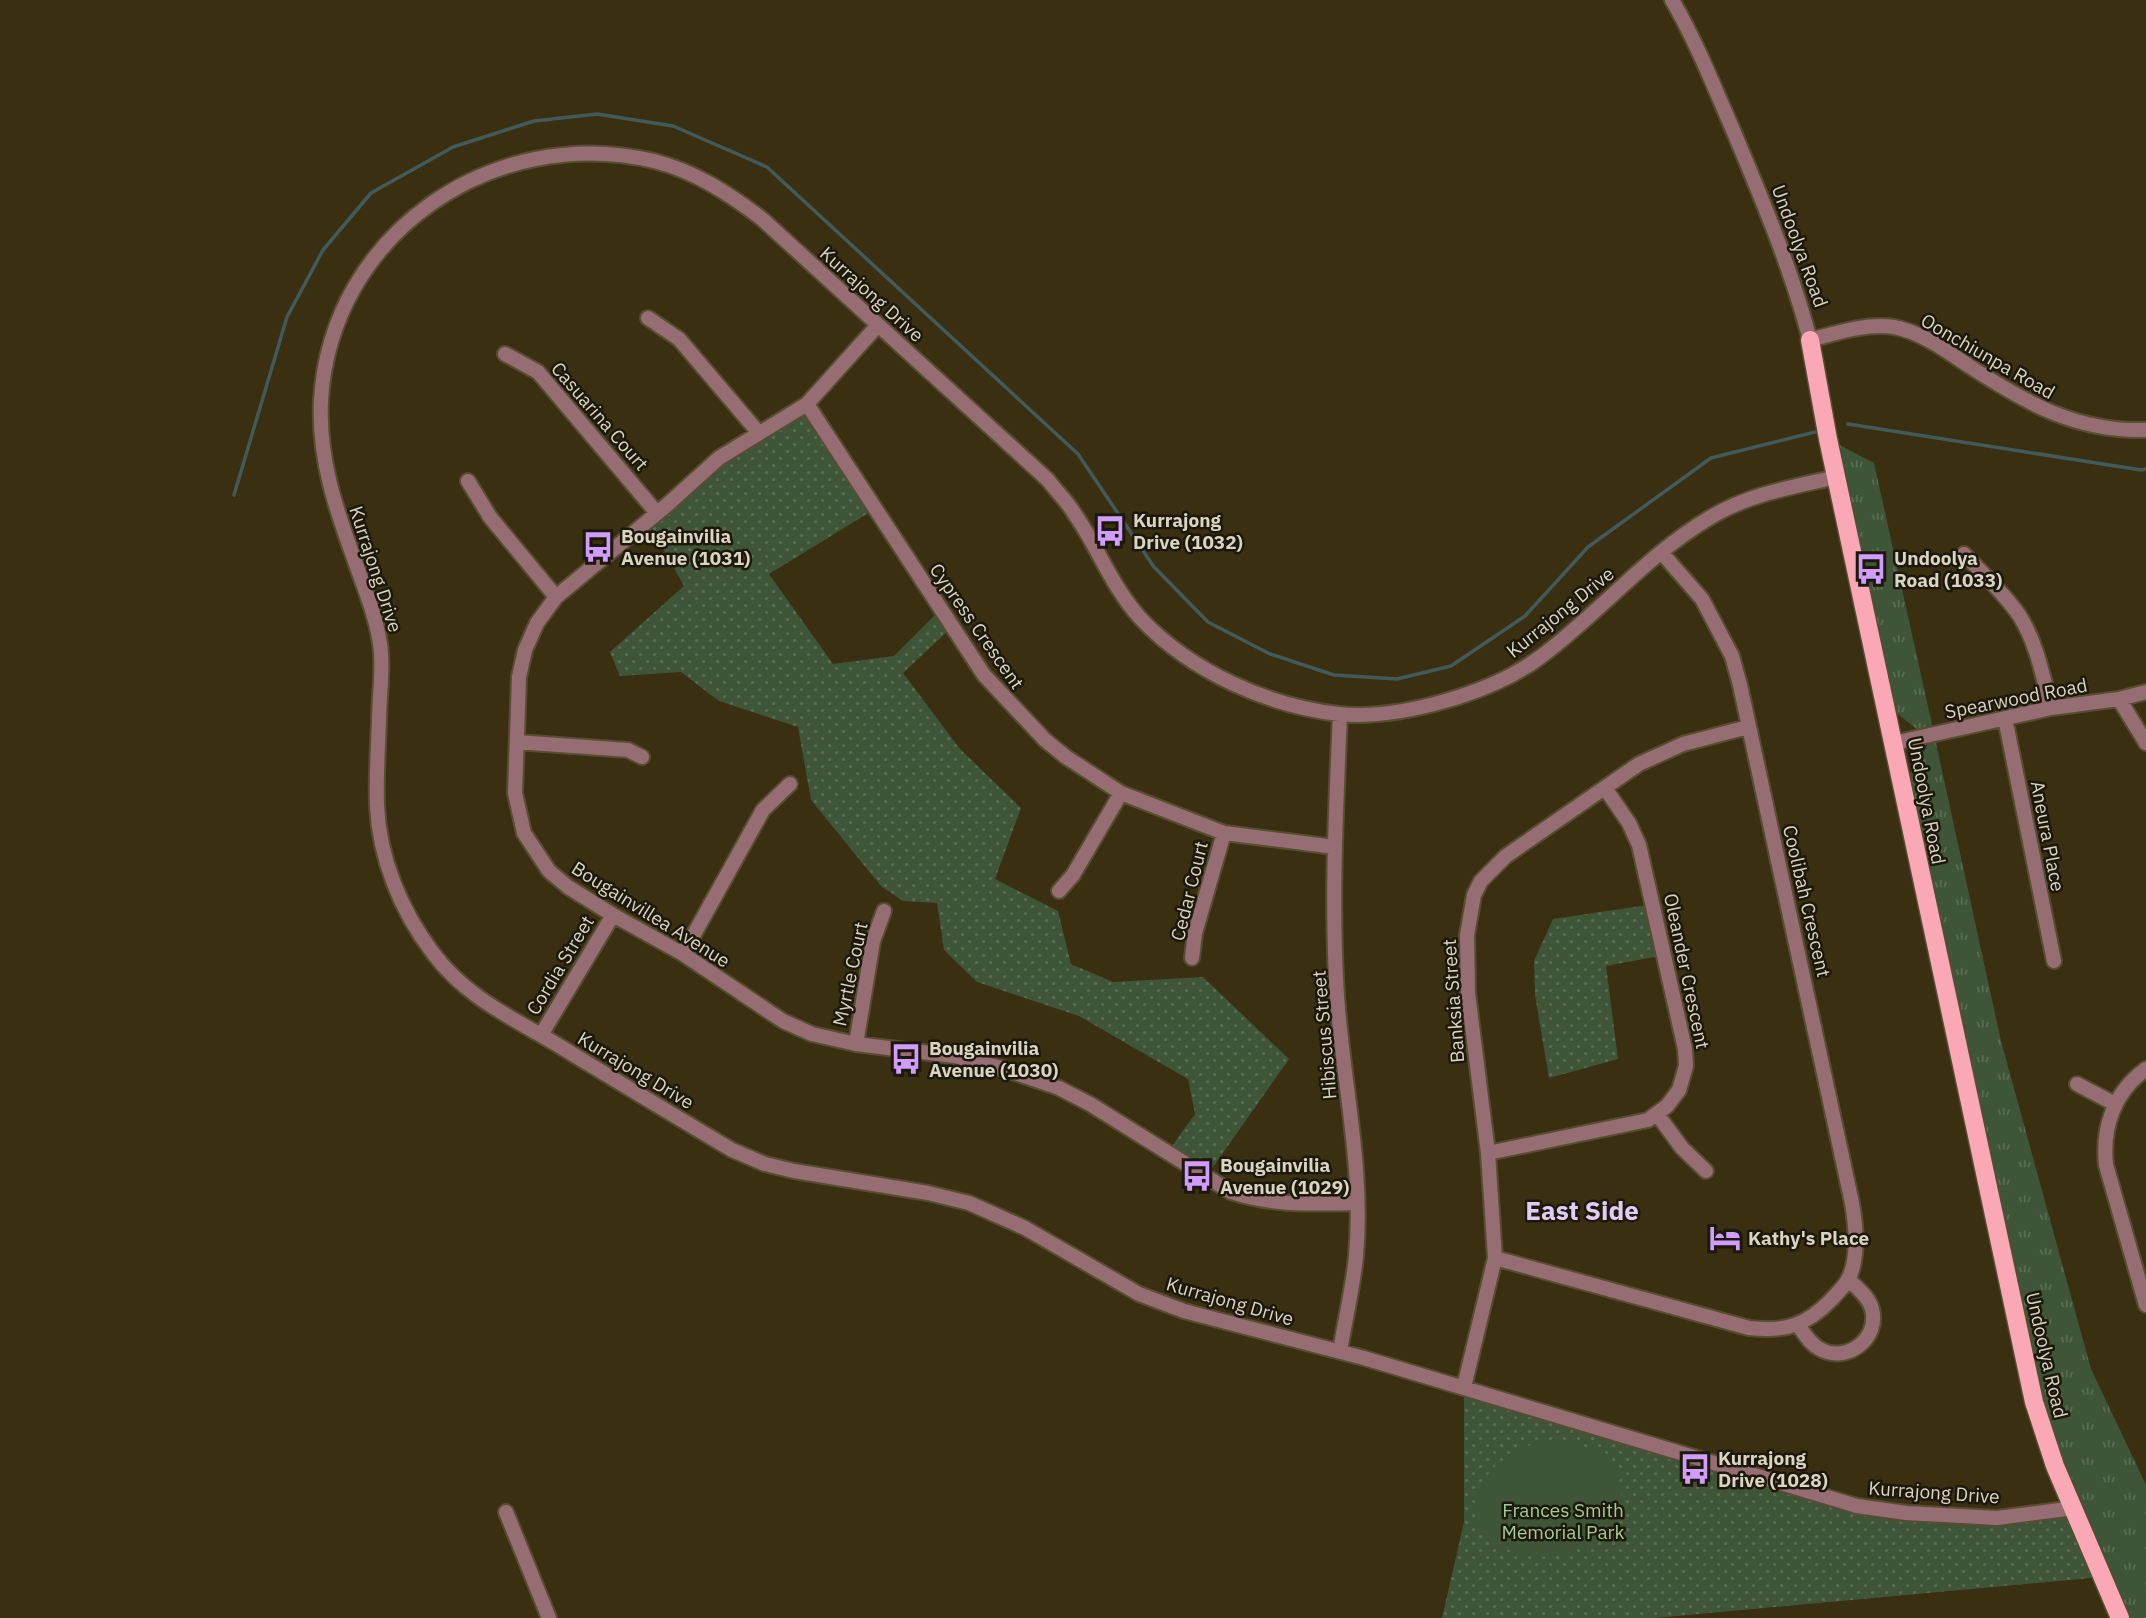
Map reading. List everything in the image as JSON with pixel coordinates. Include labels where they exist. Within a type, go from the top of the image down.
[{"type":"main road","name":"Undoolya Road","points":[[1810,340],[1836,477],[2034,1402],[2048,1445],[2120,1618]]},
{"type":"street","name":"Undoolya Road","points":[[1672,0],[1721,101],[1758,190],[1797,296],[1810,340]]},
{"type":"street","name":"Kurrajong Drive","points":[[1836,477],[1771,492],[1730,506],[1687,532],[1540,657],[1512,676],[1457,698],[1411,709],[1340,714],[1264,696],[1199,666],[1170,643],[1142,619],[1121,591],[1099,559],[1074,513],[1048,480],[761,218],[703,179],[654,161],[591,153],[567,153],[509,164],[462,183],[435,199],[385,242],[366,268],[334,336],[321,398],[321,438],[328,481],[373,612],[381,648],[377,808],[389,873],[401,902],[435,957],[459,982],[496,1011],[541,1035],[732,1150],[765,1164],[835,1179],[928,1193],[968,1203],[1025,1228],[1144,1296],[1184,1311],[1340,1351],[1857,1506],[1906,1513],[1997,1518],[2074,1508]]},
{"type":"street","points":[[648,318],[679,339],[758,432]]},
{"type":"street","name":"Bougainvillea Avenue","points":[[878,325],[807,404],[719,458],[556,597],[537,623],[525,650],[519,677],[515,793],[524,833],[549,871],[568,887],[683,954],[783,1021],[812,1034],[856,1044],[954,1056],[1059,1088],[1090,1104],[1231,1192],[1252,1199],[1286,1204],[1357,1203]]},
{"type":"street","name":"Oonchiunpa Road","points":[[1810,340],[1865,328],[1895,327],[1939,346],[1991,380],[2053,415],[2106,428],[2146,430]]},
{"type":"street","name":"Casuarina Court","points":[[505,354],[538,372],[657,513]]},
{"type":"street","name":"Cypress Crescent","points":[[807,404],[984,676],[1045,740],[1121,793],[1224,833],[1335,847]]},
{"type":"street","points":[[468,481],[490,517],[556,597]]},
{"type":"street","name":"Coolibah Crescent","points":[[1661,552],[1702,599],[1719,628],[1734,665],[1789,904],[1852,1203],[1855,1243],[1848,1279]]},
{"type":"street","points":[[1964,554],[2018,614],[2031,637],[2051,708]]},
{"type":"street","name":"Spearwood Road","points":[[1894,743],[2051,708],[2119,699],[2146,692]]},
{"type":"street","points":[[2119,699],[2146,743]]},
{"type":"street","name":"Hibiscus Street","points":[[1340,714],[1335,847],[1337,995],[1356,1160],[1357,1203],[1356,1257],[1340,1351]]},
{"type":"street","name":"Aneura Place","points":[[2004,718],[2054,961]]},
{"type":"street","name":"Banksia Street","points":[[1464,1387],[1495,1258],[1488,1153],[1468,993],[1467,935],[1474,894],[1490,870],[1506,856],[1639,764],[1683,744],[1748,727]]},
{"type":"street","points":[[517,742],[628,750],[642,757]]},
{"type":"street","points":[[683,954],[764,810],[790,784]]},
{"type":"street","name":"Oleander Crescent","points":[[1605,788],[1629,823],[1639,845],[1685,1049],[1686,1066],[1679,1090],[1667,1107],[1657,1114]]},
{"type":"street","points":[[1059,891],[1073,876],[1121,793]]},
{"type":"street","name":"Cedar Court","points":[[1192,958],[1195,933],[1224,833]]},
{"type":"street","name":"Myrtle Court","points":[[856,1044],[873,941],[884,911]]},
{"type":"street","name":"Cordia Street","points":[[541,1035],[613,915]]},
{"type":"street","points":[[2146,1069],[2115,1104],[2106,1125],[2104,1144],[2106,1165],[2146,1305]]},
{"type":"street","points":[[2077,1084],[2115,1104]]},
{"type":"street","points":[[1488,1153],[1639,1122],[1657,1114],[1682,1148],[1706,1171]]},
{"type":"street","points":[[1495,1258],[1749,1328],[1778,1330],[1798,1325],[1819,1312],[1848,1279],[1864,1295],[1872,1309],[1871,1331],[1866,1340],[1855,1349],[1833,1354],[1810,1342],[1798,1325]]},
{"type":"street","points":[[506,1512],[549,1618]]},
{"type":"green space","points":[[807,404],[875,509],[769,574],[833,664],[894,656],[940,610],[951,628],[903,673],[960,749],[1021,808],[995,879],[1058,911],[1071,964],[1113,982],[1203,977],[1289,1059],[1206,1177],[1167,1153],[1195,1114],[1188,1079],[1079,1016],[977,982],[944,950],[937,903],[903,901],[881,886],[811,800],[798,727],[719,701],[681,672],[620,676],[610,652],[684,586],[647,520],[719,458]]},
{"type":"green space","points":[[1828,439],[1874,463],[1933,729],[1918,730],[1885,704]]},
{"type":"green space","points":[[1934,734],[2001,1041],[2091,1369],[2146,1485],[2146,1618],[2120,1618],[2055,1466],[1903,785]]},
{"type":"green space","points":[[1654,904],[1665,955],[1606,966],[1618,1059],[1549,1078],[1535,995],[1534,961],[1553,919]]},
{"type":"green space","name":"Frances Smith Memorial Park","points":[[1464,1387],[1857,1506],[1947,1516],[2074,1508],[2102,1577],[1656,1618],[1442,1618],[1464,1522]]},
{"type":"green space","points":[[1545,1442],[1582,1446],[1603,1456],[1618,1477],[1621,1499],[1617,1515],[1608,1529],[1595,1540],[1563,1554],[1546,1557],[1523,1555],[1496,1543],[1479,1529],[1476,1504],[1480,1489],[1492,1469],[1523,1448]]},
{"type":"waterway","points":[[234,495],[287,317],[323,250],[371,193],[453,147],[534,121],[597,114],[673,126],[767,167],[1078,454],[1154,567],[1208,622],[1270,654],[1334,675],[1397,679],[1451,666],[1525,616],[1588,547],[1711,458],[1815,432]]},
{"type":"waterway","points":[[1848,424],[2146,469]]},
{"type":"place","name":"Kurrajong Drive (1032)","points":[[1110,531]]},
{"type":"place","name":"Bougainvilia Avenue (1031)","points":[[598,547]]},
{"type":"place","name":"Undoolya Road (1033)","points":[[1871,569]]},
{"type":"place","name":"Bougainvilia Avenue (1030)","points":[[906,1059]]},
{"type":"place","name":"Bougainvilia Avenue (1029)","points":[[1197,1176]]},
{"type":"place","name":"Kathy's Place","points":[[1725,1238]]},
{"type":"place","name":"Kurrajong Drive (1028)","points":[[1695,1469]]},
{"type":"district","name":"East Side","points":[[1582,1210]]}]
